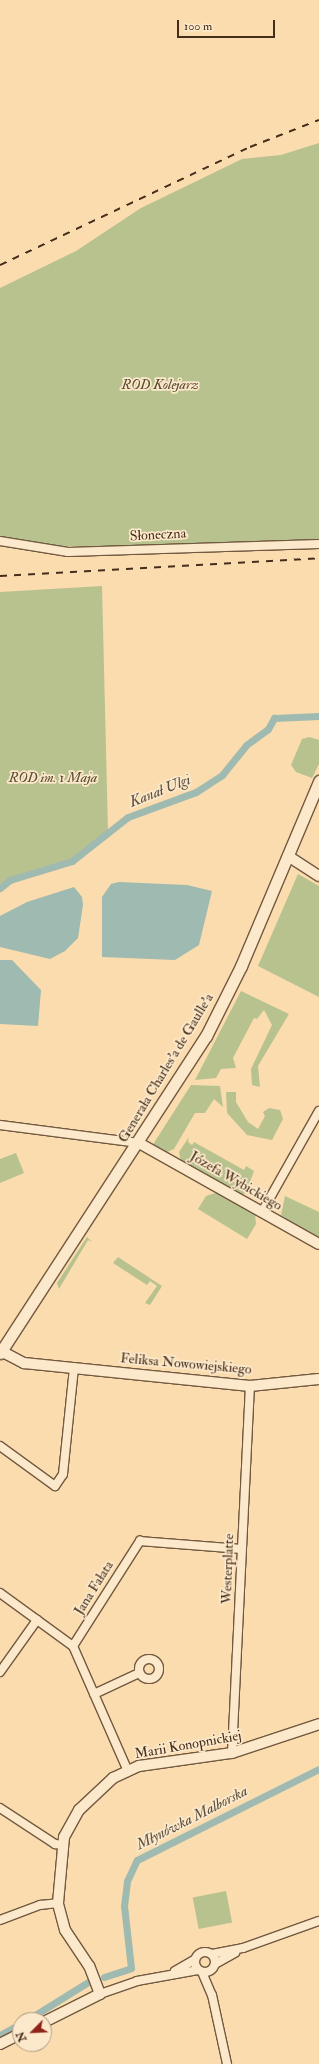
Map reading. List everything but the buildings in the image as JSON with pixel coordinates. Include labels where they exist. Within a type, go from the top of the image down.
[{"type":"main road","name":"Generała Charles'a de Gaulle'a","points":[[1,1352],[139,1143],[224,1000],[288,856],[319,781]]},
{"type":"street","name":"Słoneczna","points":[[0,541],[68,552],[319,544]]},
{"type":"street","points":[[288,856],[319,876]]},
{"type":"street","points":[[262,1212],[319,1111]]},
{"type":"street","points":[[0,1125],[139,1143]]},
{"type":"street","name":"Józefa Wybickiego","points":[[139,1143],[319,1244]]},
{"type":"street","name":"Feliksa Nowowiejskiego","points":[[1,1352],[24,1363],[250,1386],[319,1379]]},
{"type":"street","points":[[0,1446],[55,1486],[63,1474],[74,1368]]},
{"type":"street","name":"Westerplatte","points":[[232,1753],[250,1386]]},
{"type":"street","name":"Jana Fałata","points":[[73,1646],[137,1544],[143,1540],[241,1549]]},
{"type":"street","points":[[0,1593],[73,1646],[128,1771]]},
{"type":"street","points":[[0,1672],[37,1620]]},
{"type":"street","points":[[94,1694],[139,1673]]},
{"type":"street","name":"Marii Konopnickiej","points":[[100,1994],[89,1966],[66,1930],[58,1903],[63,1845],[66,1830],[79,1810],[101,1787],[128,1771],[153,1763],[232,1753],[319,1724]]},
{"type":"street","points":[[0,1808],[55,1844],[63,1845]]},
{"type":"street","points":[[0,1920],[29,1908],[58,1903]]},
{"type":"street","points":[[172,1973],[194,1960],[200,1952],[212,1954],[243,1948],[319,1921]]},
{"type":"street","points":[[52,2018],[100,1994],[172,1973],[200,1971],[213,1966],[243,1948]]},
{"type":"street","points":[[212,1954],[212,1995],[227,2064]]},
{"type":"street","points":[[194,1960],[212,1995]]},
{"type":"street","points":[[0,2044],[12,2038]]},
{"type":"green space","name":"ROD Kolejarz","points":[[319,143],[319,539],[111,546],[57,546],[0,536],[0,288],[76,251],[141,208],[242,159],[281,155]]},
{"type":"green space","name":"ROD im. 1 Maja","points":[[102,586],[108,831],[76,858],[8,879],[0,886],[0,592]]},
{"type":"green space","points":[[309,737],[319,740],[319,764],[312,778],[296,772],[291,765],[302,739]]},
{"type":"green space","points":[[298,874],[319,886],[319,997],[258,966]]},
{"type":"green space","points":[[241,991],[289,1014],[258,1066],[260,1087],[252,1085],[251,1069],[272,1025],[264,1010],[257,1019],[254,1018],[233,1058],[236,1068],[221,1069],[216,1078],[195,1080]]},
{"type":"green space","points":[[191,1085],[220,1086],[223,1107],[214,1099],[205,1113],[195,1113],[174,1149],[165,1153],[152,1146]]},
{"type":"green space","points":[[226,1092],[236,1092],[236,1102],[248,1122],[258,1129],[265,1116],[263,1112],[269,1108],[280,1110],[283,1119],[272,1140],[247,1135],[227,1113]]},
{"type":"green space","points":[[189,1137],[188,1142],[192,1145],[194,1142],[244,1170],[246,1166],[254,1171],[246,1193],[240,1195],[181,1162],[179,1152]]},
{"type":"green space","points":[[16,1153],[24,1173],[0,1183],[0,1159]]},
{"type":"green space","points":[[219,1192],[255,1214],[256,1224],[247,1239],[198,1209],[206,1196]]},
{"type":"green space","points":[[285,1196],[319,1212],[319,1240],[281,1215]]},
{"type":"green space","points":[[87,1237],[92,1242],[88,1240],[59,1289],[57,1283]]},
{"type":"green space","points":[[118,1257],[162,1286],[150,1305],[145,1303],[157,1286],[150,1281],[147,1285],[113,1263]]},
{"type":"green space","points":[[226,1891],[232,1922],[199,1929],[193,1897]]},
{"type":"shaded area","points":[[119,882],[187,885],[212,891],[199,945],[175,960],[102,957],[102,897],[111,884]]},
{"type":"shaded area","points":[[74,887],[82,897],[83,905],[78,938],[65,951],[50,959],[0,947],[0,916],[27,902]]},
{"type":"shaded area","points":[[0,960],[12,960],[41,990],[38,1026],[0,1024]]},
{"type":"waterway","name":"Kanał Ulgi","points":[[0,888],[10,880],[72,861],[128,817],[196,792],[222,775],[246,745],[268,729],[274,718],[319,716]]},
{"type":"waterway","name":"Młynówka Malborska","points":[[104,1977],[131,1968],[124,1906],[127,1881],[137,1860],[319,1769]]},
{"type":"waterway","name":"Młynówka Malborska","points":[[40,2012],[88,1982]]},
{"type":"waterway","name":"Młynówka Malborska","points":[[0,2035],[12,2028]]},
{"type":"railway","points":[[0,265],[250,147],[319,120]]},
{"type":"railway","points":[[0,576],[319,558]]}]
